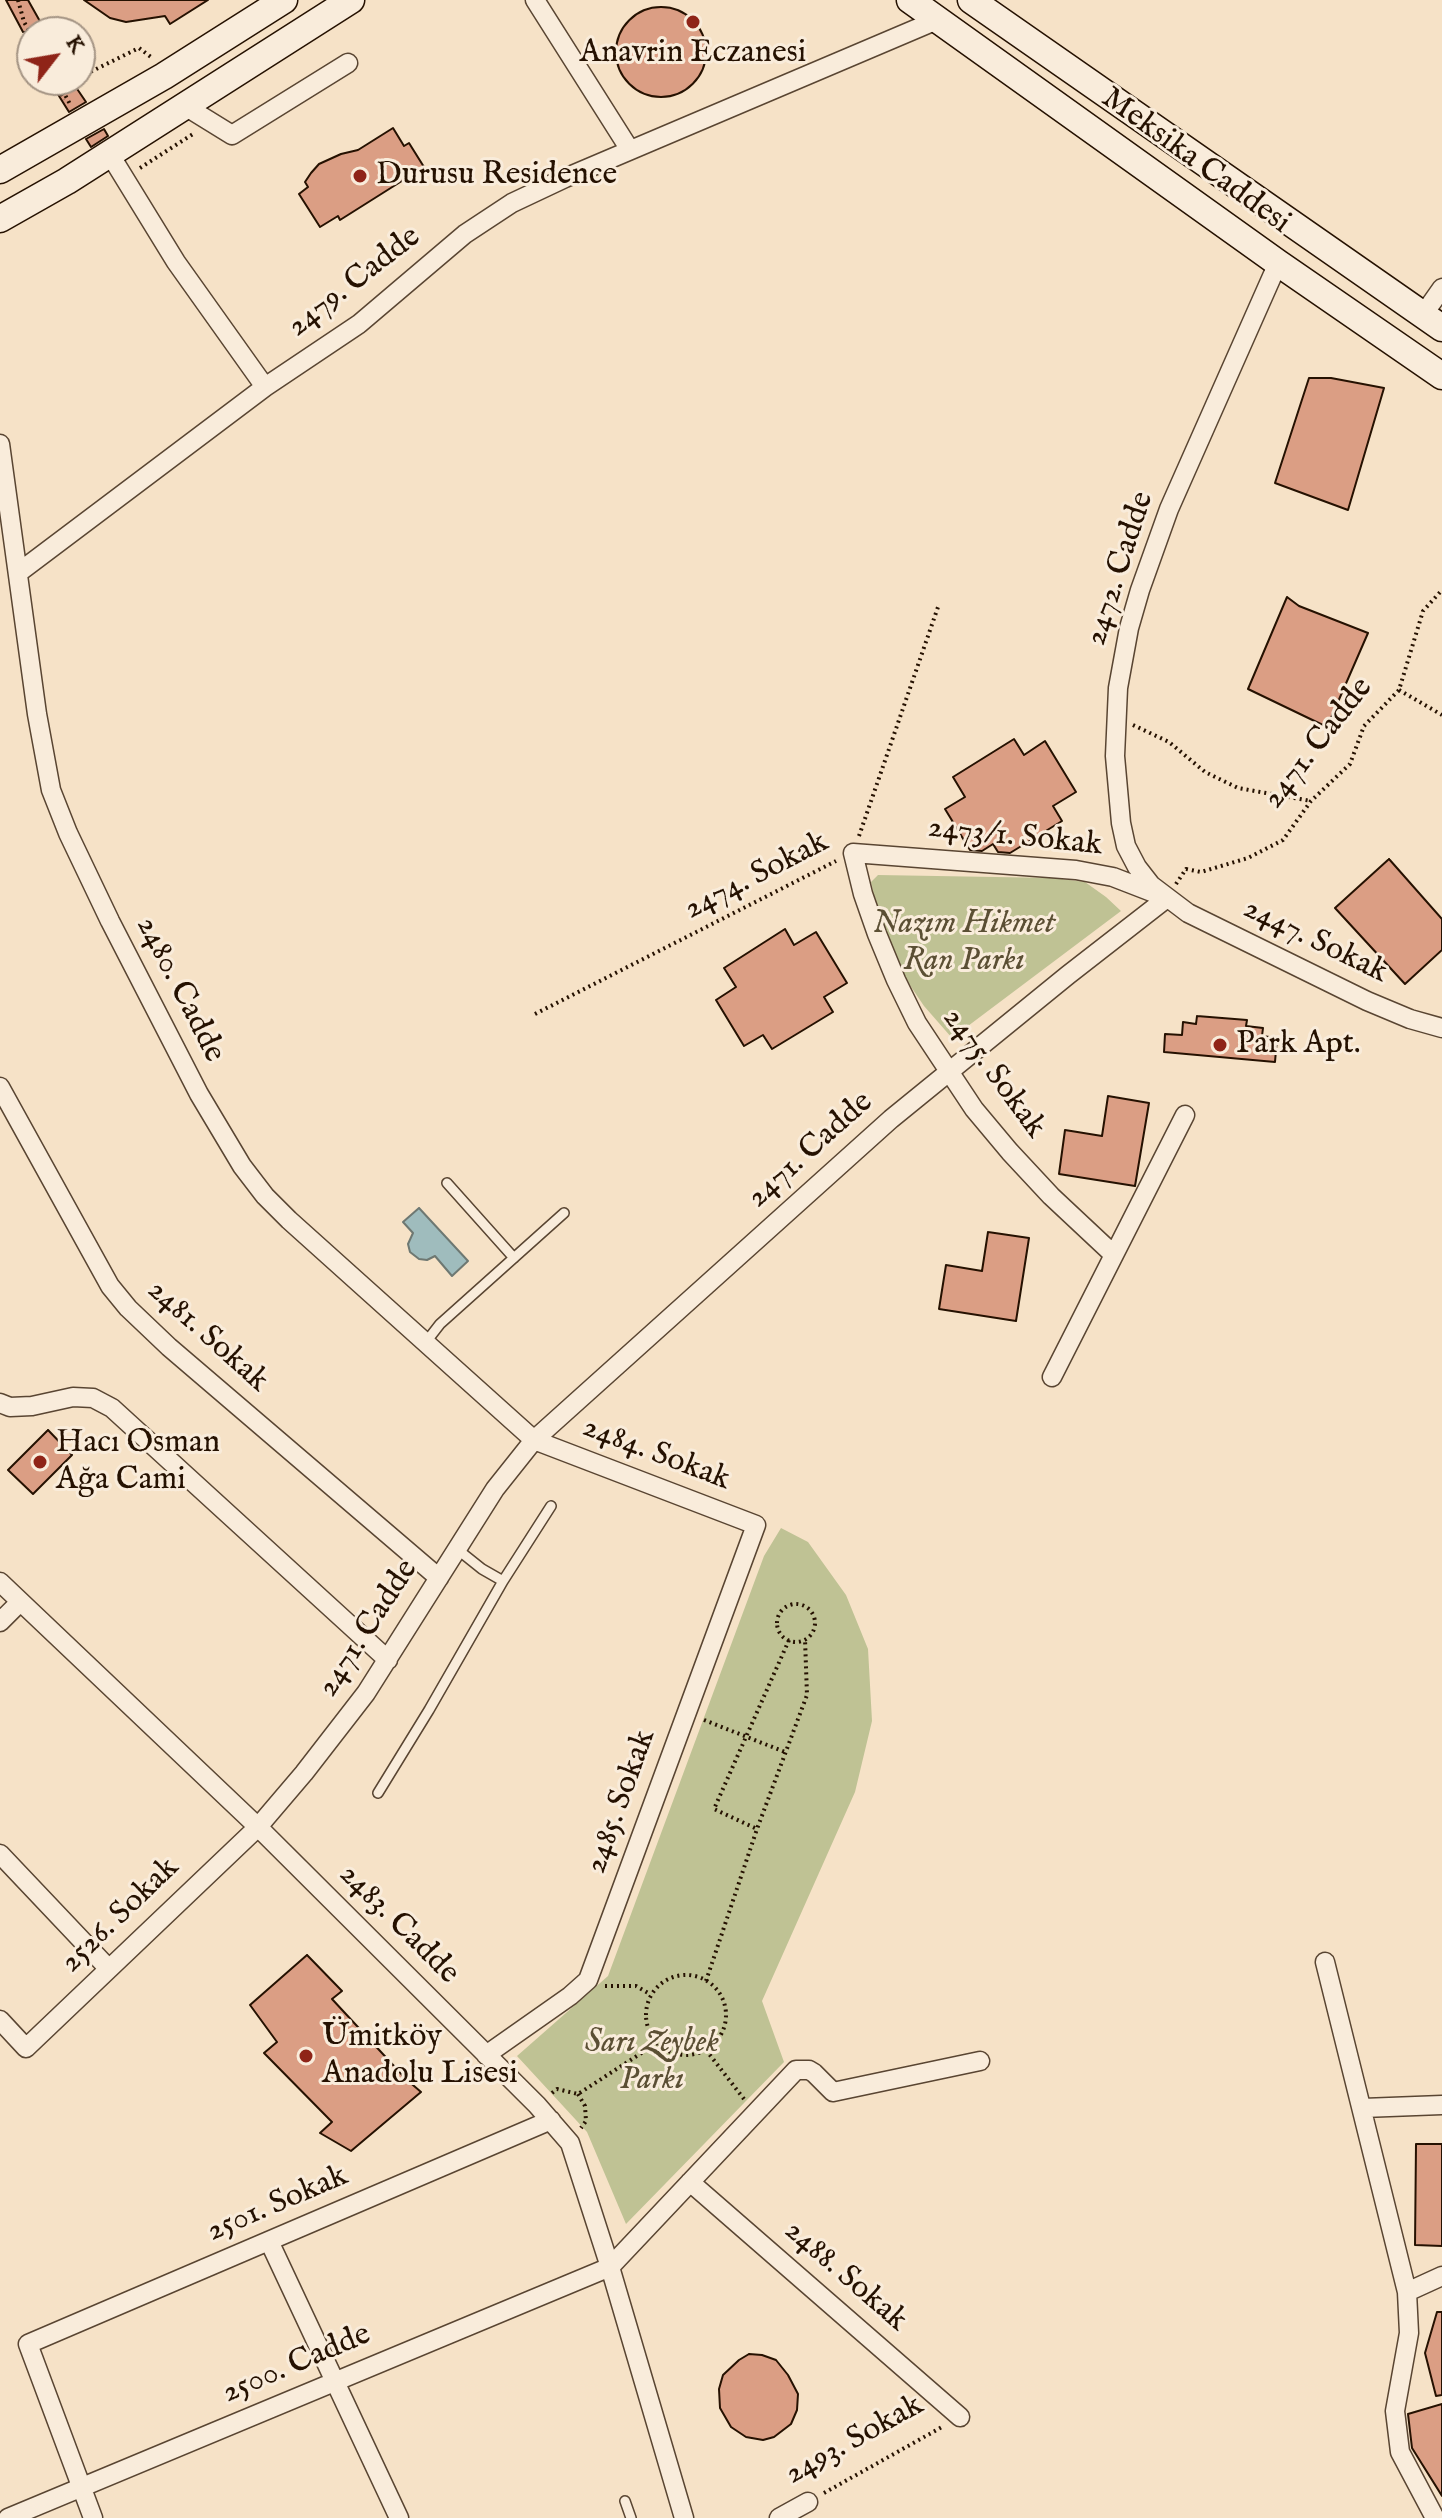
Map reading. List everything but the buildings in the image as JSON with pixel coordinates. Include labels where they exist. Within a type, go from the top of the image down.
[{"type":"main road","points":[[0,170],[164,76],[284,0]]},
{"type":"main road","points":[[0,219],[67,181],[351,0]]},
{"type":"main road","name":"Meksika Caddesi","points":[[910,0],[1442,376]]},
{"type":"main road","name":"Meksika Caddesi","points":[[971,0],[1432,321]]},
{"type":"street","points":[[535,0],[630,150]]},
{"type":"street","name":"2479. Cadde","points":[[18,573],[265,387],[359,324],[465,234],[512,203],[937,20]]},
{"type":"street","points":[[185,106],[232,135],[348,63]]},
{"type":"street","points":[[109,153],[176,262],[265,387]]},
{"type":"street","name":"2472. Cadde","points":[[1167,898],[1144,876],[1126,846],[1117,800],[1118,688],[1129,628],[1154,547],[1278,263]]},
{"type":"street","points":[[1432,321],[1442,288]]},
{"type":"street","name":"2480. Cadde","points":[[0,444],[37,714],[51,790],[89,879],[187,1071],[242,1166],[265,1196],[534,1440]]},
{"type":"street","name":"2473/1. Sokak","points":[[853,853],[1076,870],[1113,877],[1167,898]]},
{"type":"street","name":"2475. Sokak","points":[[853,853],[863,894],[896,980],[917,1023],[948,1071],[974,1109],[1010,1152],[1051,1196],[1114,1255]]},
{"type":"street","name":"2447. Sokak","points":[[1167,898],[1212,926],[1367,1001],[1442,1028]]},
{"type":"street","name":"2471. Cadde","points":[[258,1827],[338,1730],[388,1660],[495,1489],[534,1440],[948,1071],[1167,898]]},
{"type":"street","name":"2481. Sokak","points":[[0,1087],[110,1286],[128,1308],[169,1347],[439,1578]]},
{"type":"street","points":[[1052,1377],[1185,1115]]},
{"type":"street","points":[[0,1403],[21,1407],[73,1397],[93,1398],[112,1408],[388,1660]]},
{"type":"street","name":"2484. Sokak","points":[[534,1440],[756,1525]]},
{"type":"street","name":"2485. Sokak","points":[[588,1980],[756,1525]]},
{"type":"street","name":"2483. Cadde","points":[[0,1582],[258,1827],[537,2105],[570,2143],[684,2518]]},
{"type":"street","points":[[0,1622],[20,1602]]},
{"type":"street","name":"2526. Sokak","points":[[0,2020],[26,2048],[258,1827]]},
{"type":"street","points":[[0,1854],[109,1969]]},
{"type":"street","points":[[1325,1962],[1407,2292],[1409,2333],[1395,2411],[1400,2452],[1435,2518]]},
{"type":"street","points":[[486,2055],[588,1980]]},
{"type":"street","points":[[610,2267],[796,2070],[809,2070],[833,2092],[980,2061]]},
{"type":"street","points":[[1363,2108],[1442,2105]]},
{"type":"street","name":"2501. Sokak","points":[[81,2487],[28,2344],[551,2120]]},
{"type":"street","name":"2488. Sokak","points":[[690,2182],[960,2417]]},
{"type":"street","points":[[269,2241],[399,2518]]},
{"type":"street","name":"2500. Cadde","points":[[8,2518],[610,2267]]},
{"type":"street","points":[[1407,2292],[1442,2276]]},
{"type":"street","points":[[81,2487],[93,2518]]},
{"type":"street","name":"2493. Sokak","points":[[779,2518],[808,2502]]},
{"type":"lane","points":[[447,1183],[514,1258]]},
{"type":"lane","points":[[426,1342],[440,1324],[564,1213]]},
{"type":"lane","points":[[378,1793],[551,1506]]},
{"type":"lane","points":[[457,1549],[503,1581]]},
{"type":"lane","points":[[625,2501],[631,2518]]},
{"type":"path","points":[[96,69],[124,55]]},
{"type":"path","points":[[135,172],[190,136]]},
{"type":"path","name":"2471. Cadde","points":[[1167,898],[1186,869],[1201,872],[1248,858],[1283,840],[1311,801],[1350,764],[1364,726],[1399,690],[1423,611],[1442,590]]},
{"type":"path","name":"2474. Sokak","points":[[535,1014],[853,853],[938,607]]},
{"type":"path","points":[[1399,690],[1442,715]]},
{"type":"path","points":[[1116,717],[1169,742],[1205,772],[1238,788],[1311,801]]},
{"type":"path","points":[[794,1605],[806,1607],[814,1617],[813,1630],[805,1639],[789,1640],[780,1632],[777,1620],[783,1610],[794,1605]]},
{"type":"path","points":[[706,1981],[757,1829],[807,1695],[805,1639]]},
{"type":"path","points":[[757,1829],[714,1809],[789,1640]]},
{"type":"path","points":[[687,1713],[786,1752]]},
{"type":"path","points":[[682,1975],[706,1981],[716,1989],[726,2015],[717,2041],[693,2055],[667,2051],[649,2032],[646,2007],[651,1994],[669,1978],[682,1975]]},
{"type":"path","points":[[588,1980],[611,1988],[636,1986],[651,1994]]},
{"type":"path","points":[[537,2105],[557,2089],[578,2094],[657,2043]]},
{"type":"path","points":[[706,2050],[755,2113]]},
{"type":"path","points":[[570,2143],[586,2121],[585,2106],[578,2094]]},
{"type":"path","name":"2493. Sokak","points":[[808,2502],[960,2417]]},
{"type":"green space","name":"Nazım Hikmet Ran Parkı","points":[[878,875],[1054,878],[1085,882],[1121,911],[952,1038],[924,1006],[899,969],[875,900],[871,882]]},
{"type":"green space","name":"Sarı Zeybek Parkı","points":[[781,1528],[808,1542],[846,1595],[868,1649],[872,1721],[855,1792],[762,2001],[784,2062],[626,2224],[587,2132],[517,2056],[608,1976],[764,1556]]},
{"type":"water","points":[[419,1208],[468,1261],[452,1276],[435,1256],[427,1260],[419,1259],[410,1252],[408,1244],[413,1233],[403,1222]]},
{"type":"place","name":"Anavrin Eczanesi","points":[[693,22]]},
{"type":"place","name":"Durusu Residence","points":[[360,176]]},
{"type":"place","name":"Park Apt.","points":[[1220,1045]]},
{"type":"place","name":"Hacı Osman Ağa Cami","points":[[40,1462]]},
{"type":"place","name":"Ümitköy Anadolu Lisesi","points":[[306,2056]]}]
